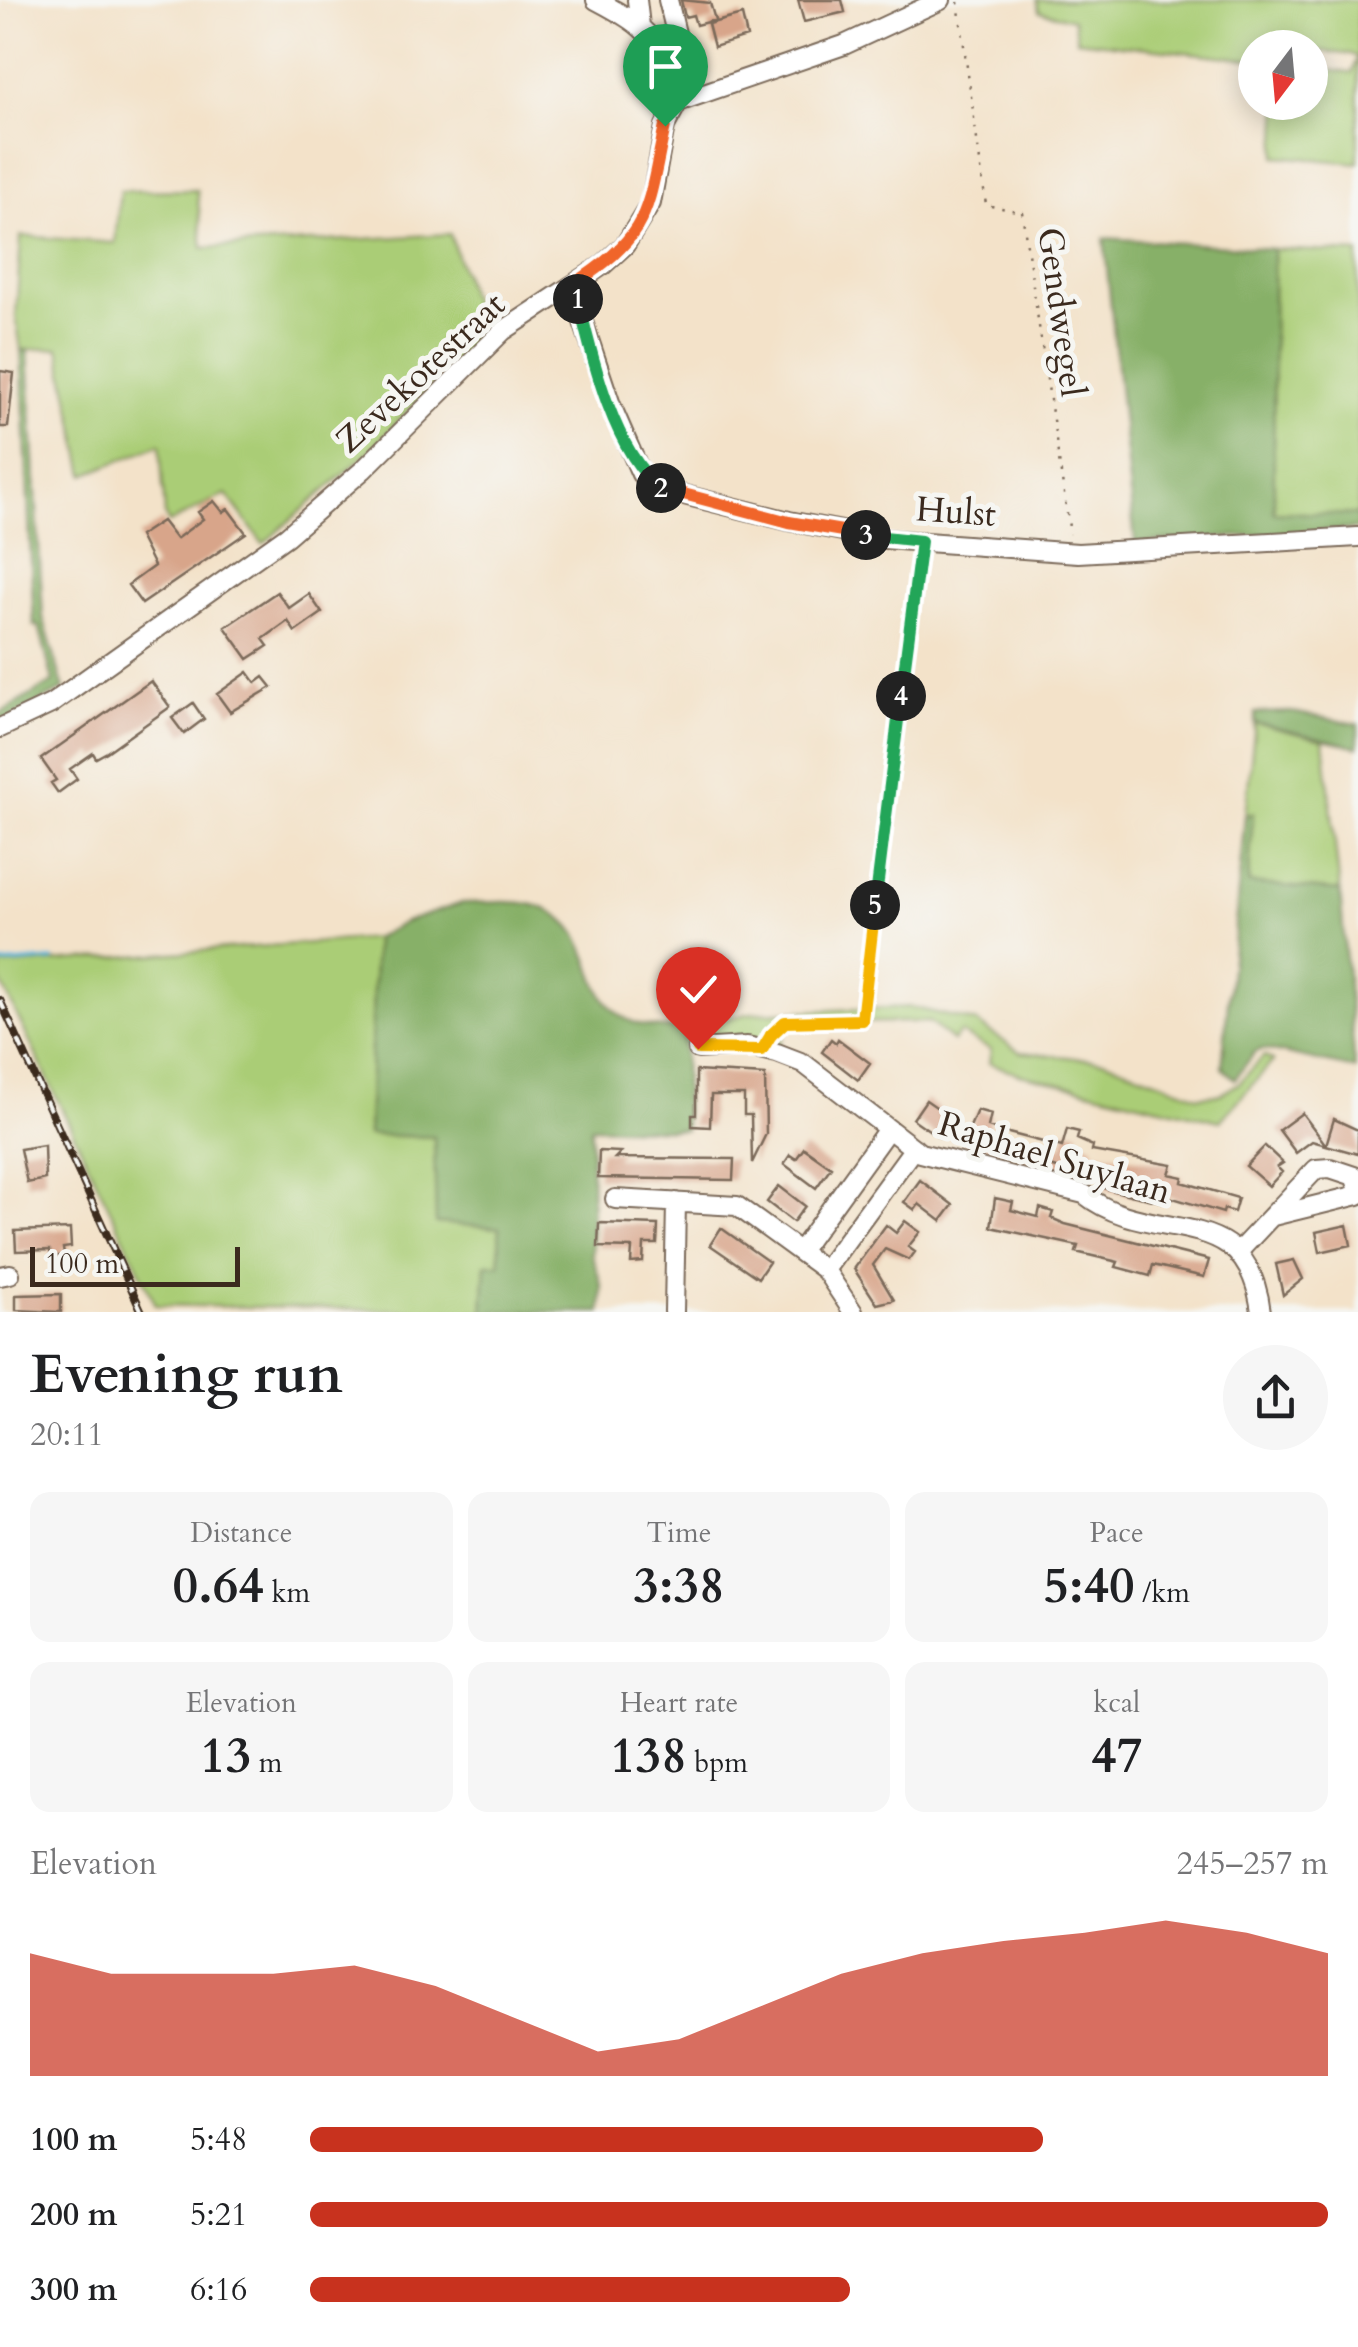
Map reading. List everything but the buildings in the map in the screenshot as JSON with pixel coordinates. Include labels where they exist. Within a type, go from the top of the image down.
[{"type":"street","points":[[596,0],[640,26],[665,55],[678,102],[844,45],[942,0]]},
{"type":"street","points":[[637,0],[640,26]]},
{"type":"street","name":"Zevekotestraat","points":[[0,728],[50,704],[286,536],[363,470],[478,352],[603,265],[642,223],[654,192],[665,126],[688,83],[668,0]]},
{"type":"street","name":"Hulst","points":[[571,286],[610,405],[642,474],[664,490],[688,498],[789,522],[921,541],[1078,552],[1358,537]]},
{"type":"street","name":"Raphael Suylaan","points":[[698,1049],[762,1050],[803,1064],[914,1148],[1084,1194],[1102,1209],[1229,1242],[1239,1251]]},
{"type":"street","points":[[801,1250],[888,1129]]},
{"type":"street","points":[[825,1270],[914,1148]]},
{"type":"street","points":[[1261,1312],[1257,1280],[1239,1251],[1316,1169],[1354,1176],[1358,1191],[1272,1216]]},
{"type":"street","points":[[615,1199],[737,1206],[825,1270],[853,1312]]},
{"type":"street","points":[[674,1312],[676,1202]]},
{"type":"path","name":"Gendwegel","points":[[958,0],[986,205],[1022,212],[1071,541]]},
{"type":"path","points":[[762,1050],[785,1022],[862,1020],[921,541]]},
{"type":"green space","points":[[1037,0],[1358,0],[1358,163],[1276,156],[1278,120],[1328,120],[1328,70],[1352,73],[1357,58],[1328,52],[1328,30],[1238,30],[1238,58],[1077,40],[1073,19],[1039,11]]},
{"type":"green space","points":[[197,190],[203,248],[450,234],[482,332],[370,451],[263,544],[226,494],[169,523],[165,516],[160,444],[85,475],[59,348],[21,350],[16,317],[21,236],[115,243],[120,191]]},
{"type":"green space","points":[[1104,238],[1273,249],[1274,512],[1358,515],[1358,529],[1135,543]]},
{"type":"green space","points":[[1273,249],[1358,253],[1358,515],[1274,512]]},
{"type":"green space","points":[[21,350],[28,351],[43,617],[64,689],[0,723],[0,713],[53,682],[39,626],[34,626]]},
{"type":"green space","points":[[1291,712],[1358,724],[1358,747],[1255,723],[1255,713]]},
{"type":"green space","points":[[1255,723],[1324,740],[1340,891],[1248,884],[1253,814],[1245,815]]},
{"type":"green space","points":[[1253,814],[1248,883],[1340,891],[1355,1069],[1263,1049],[1255,1052],[1235,1079],[1222,1068],[1245,815]]},
{"type":"green space","points":[[515,902],[546,909],[567,923],[580,941],[606,1001],[622,1016],[646,1026],[684,1028],[685,1130],[591,1127],[592,1255],[602,1287],[601,1312],[483,1312],[486,1264],[500,1264],[499,1228],[436,1223],[434,1137],[368,1135],[375,938],[405,922],[462,903]]},
{"type":"green space","points":[[375,938],[368,1135],[435,1137],[499,1228],[500,1264],[486,1265],[483,1312],[156,1305],[0,980],[0,966]]},
{"type":"green space","points":[[911,1007],[975,1022],[1020,1052],[1106,1061],[1198,1096],[1221,1094],[1239,1083],[1264,1056],[1273,1061],[1220,1121],[1020,1074],[989,1063],[991,1050],[960,1033],[953,1041],[929,1022],[788,1023],[779,1047],[733,1041],[685,1042],[684,1028],[752,1013]]},
{"type":"waterway","points":[[2,964],[53,960]]},
{"type":"railway","points":[[0,1000],[142,1312]]},
{"type":"route","points":[[665,126],[654,192],[642,223],[603,265],[571,286],[577,294],[591,353],[610,405],[642,474],[664,490],[688,498],[789,522],[885,539],[921,541],[862,1020],[785,1022],[772,1033],[762,1050],[747,1046],[698,1049]]}]
